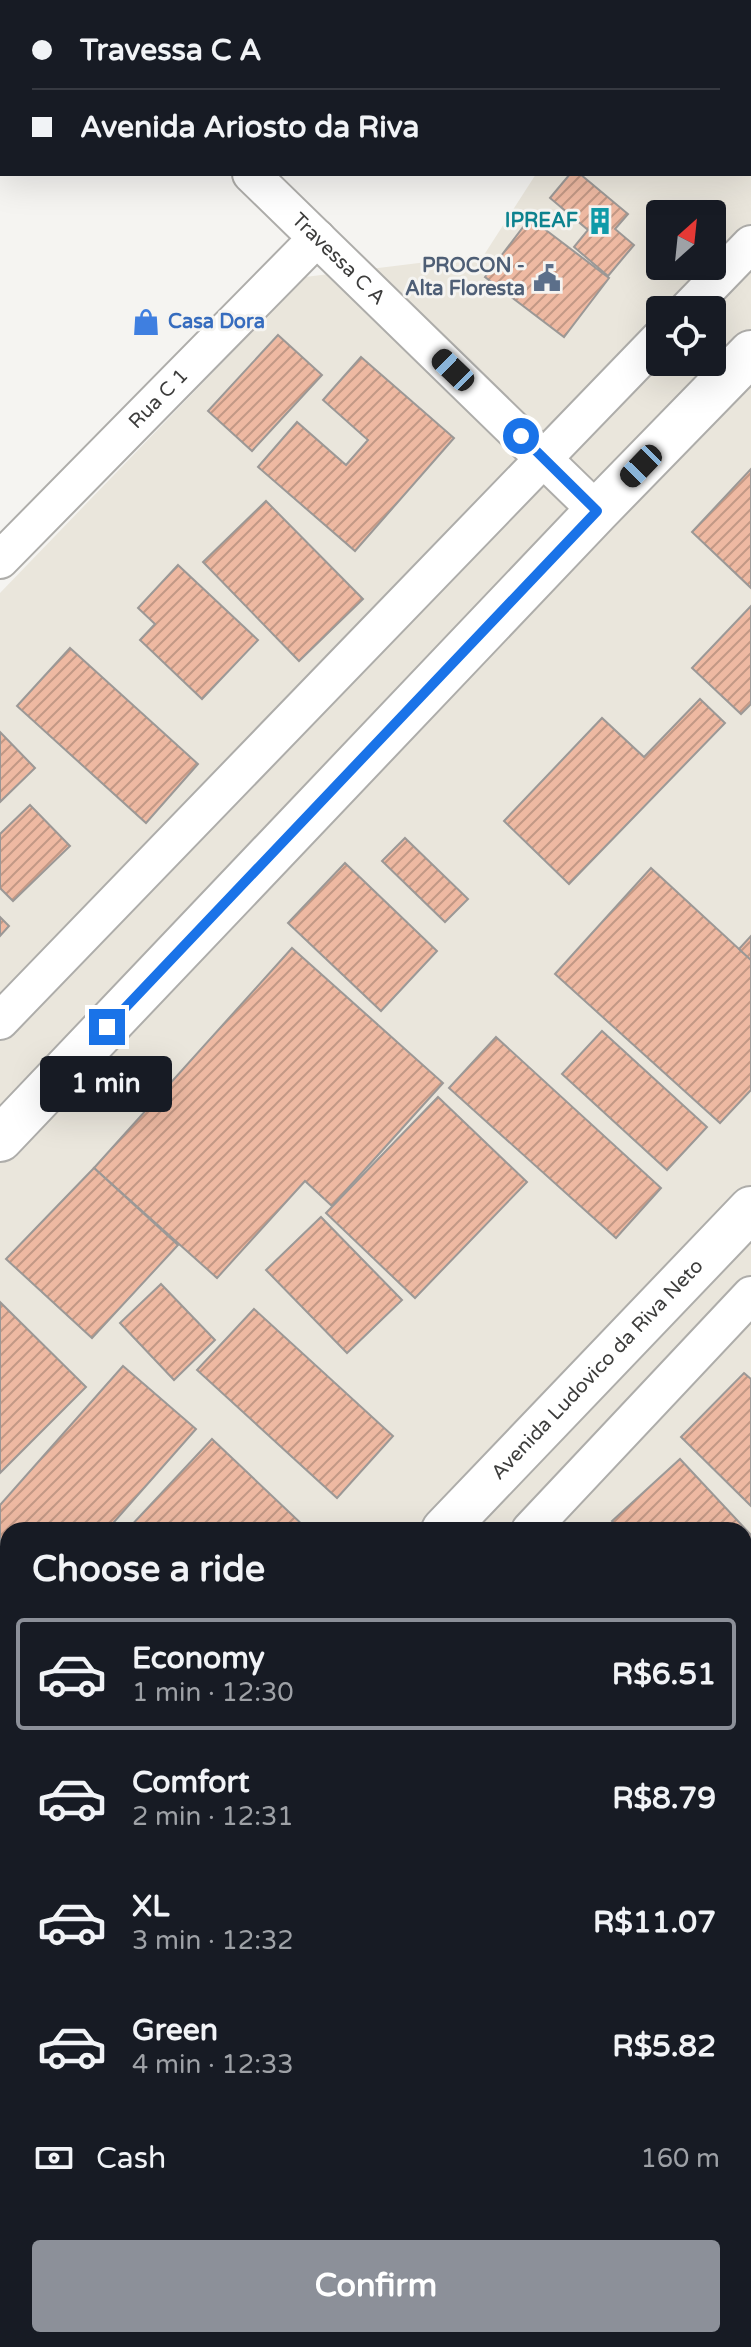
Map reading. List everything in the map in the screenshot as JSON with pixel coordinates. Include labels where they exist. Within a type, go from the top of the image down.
[{"type":"street","name":"Travessa C A","points":[[253,176],[597,511]]},
{"type":"street","name":"Rua C 1","points":[[0,560],[317,238]]},
{"type":"street","points":[[701,296],[751,244]]},
{"type":"street","points":[[0,1021],[646,352]]},
{"type":"street","points":[[0,1139],[751,353]]},
{"type":"street","name":"Avenida Ludovico da Riva Neto","points":[[452,1522],[751,1209]]},
{"type":"street","points":[[538,1522],[751,1295]]},
{"type":"shaded area","points":[[535,176],[751,176],[751,1522],[0,1522],[0,593],[305,277],[484,255]]},
{"type":"building","name":"IPREAF","points":[[568,176],[582,176],[628,214],[615,229],[634,245],[608,276],[574,247],[588,230],[550,198]]},
{"type":"building","name":"PROCON - Alta Floresta","points":[[530,218],[609,278],[564,337],[485,277]]},
{"type":"building","points":[[278,335],[322,375],[252,451],[208,411]]},
{"type":"building","points":[[361,357],[454,438],[355,551],[258,467],[297,422],[346,465],[368,440],[323,400]]},
{"type":"building","points":[[751,469],[751,588],[692,532]]},
{"type":"building","points":[[266,501],[363,599],[299,661],[203,562]]},
{"type":"building","points":[[178,565],[258,640],[202,699],[140,640],[155,624],[138,608]]},
{"type":"building","points":[[751,606],[751,704],[741,714],[692,668]]},
{"type":"building","points":[[70,648],[198,764],[146,823],[17,706]]},
{"type":"building","points":[[700,699],[725,723],[569,884],[504,821],[602,718],[644,757]]},
{"type":"building","points":[[0,732],[35,768],[0,802]]},
{"type":"building","points":[[30,805],[70,846],[13,901],[0,888],[0,834]]},
{"type":"building","points":[[405,838],[468,899],[445,922],[382,861]]},
{"type":"building","points":[[345,863],[437,951],[381,1011],[288,923]]},
{"type":"building","points":[[651,868],[751,960],[751,1090],[720,1123],[555,974]]},
{"type":"building","points":[[0,917],[9,926],[0,936]]},
{"type":"building","points":[[751,936],[751,960],[739,949]]},
{"type":"building","points":[[292,948],[443,1083],[332,1206],[305,1181],[217,1278],[94,1168]]},
{"type":"building","points":[[602,1031],[707,1127],[667,1170],[562,1074]]},
{"type":"building","points":[[496,1037],[661,1188],[616,1238],[449,1088]]},
{"type":"building","points":[[438,1097],[527,1182],[415,1298],[326,1213]]},
{"type":"building","points":[[94,1168],[178,1245],[92,1338],[6,1259]]},
{"type":"building","points":[[321,1217],[402,1300],[347,1353],[266,1270]]},
{"type":"building","points":[[161,1284],[215,1340],[174,1380],[120,1323]]},
{"type":"building","points":[[0,1302],[86,1387],[0,1473]]},
{"type":"building","points":[[254,1309],[393,1436],[337,1498],[197,1370]]},
{"type":"building","points":[[123,1366],[196,1429],[114,1522],[0,1522],[0,1505]]},
{"type":"building","points":[[744,1373],[751,1379],[751,1506],[681,1437]]},
{"type":"building","points":[[212,1439],[300,1522],[134,1522]]},
{"type":"building","points":[[680,1459],[739,1522],[613,1522]]},
{"type":"place","name":"IPREAF","points":[[600,221]]},
{"type":"place","name":"PROCON - Alta Floresta","points":[[547,278]]},
{"type":"place","name":"Casa Dora","points":[[146,322]]},
{"type":"route","points":[[107,1027],[597,511],[521,436]]}]
